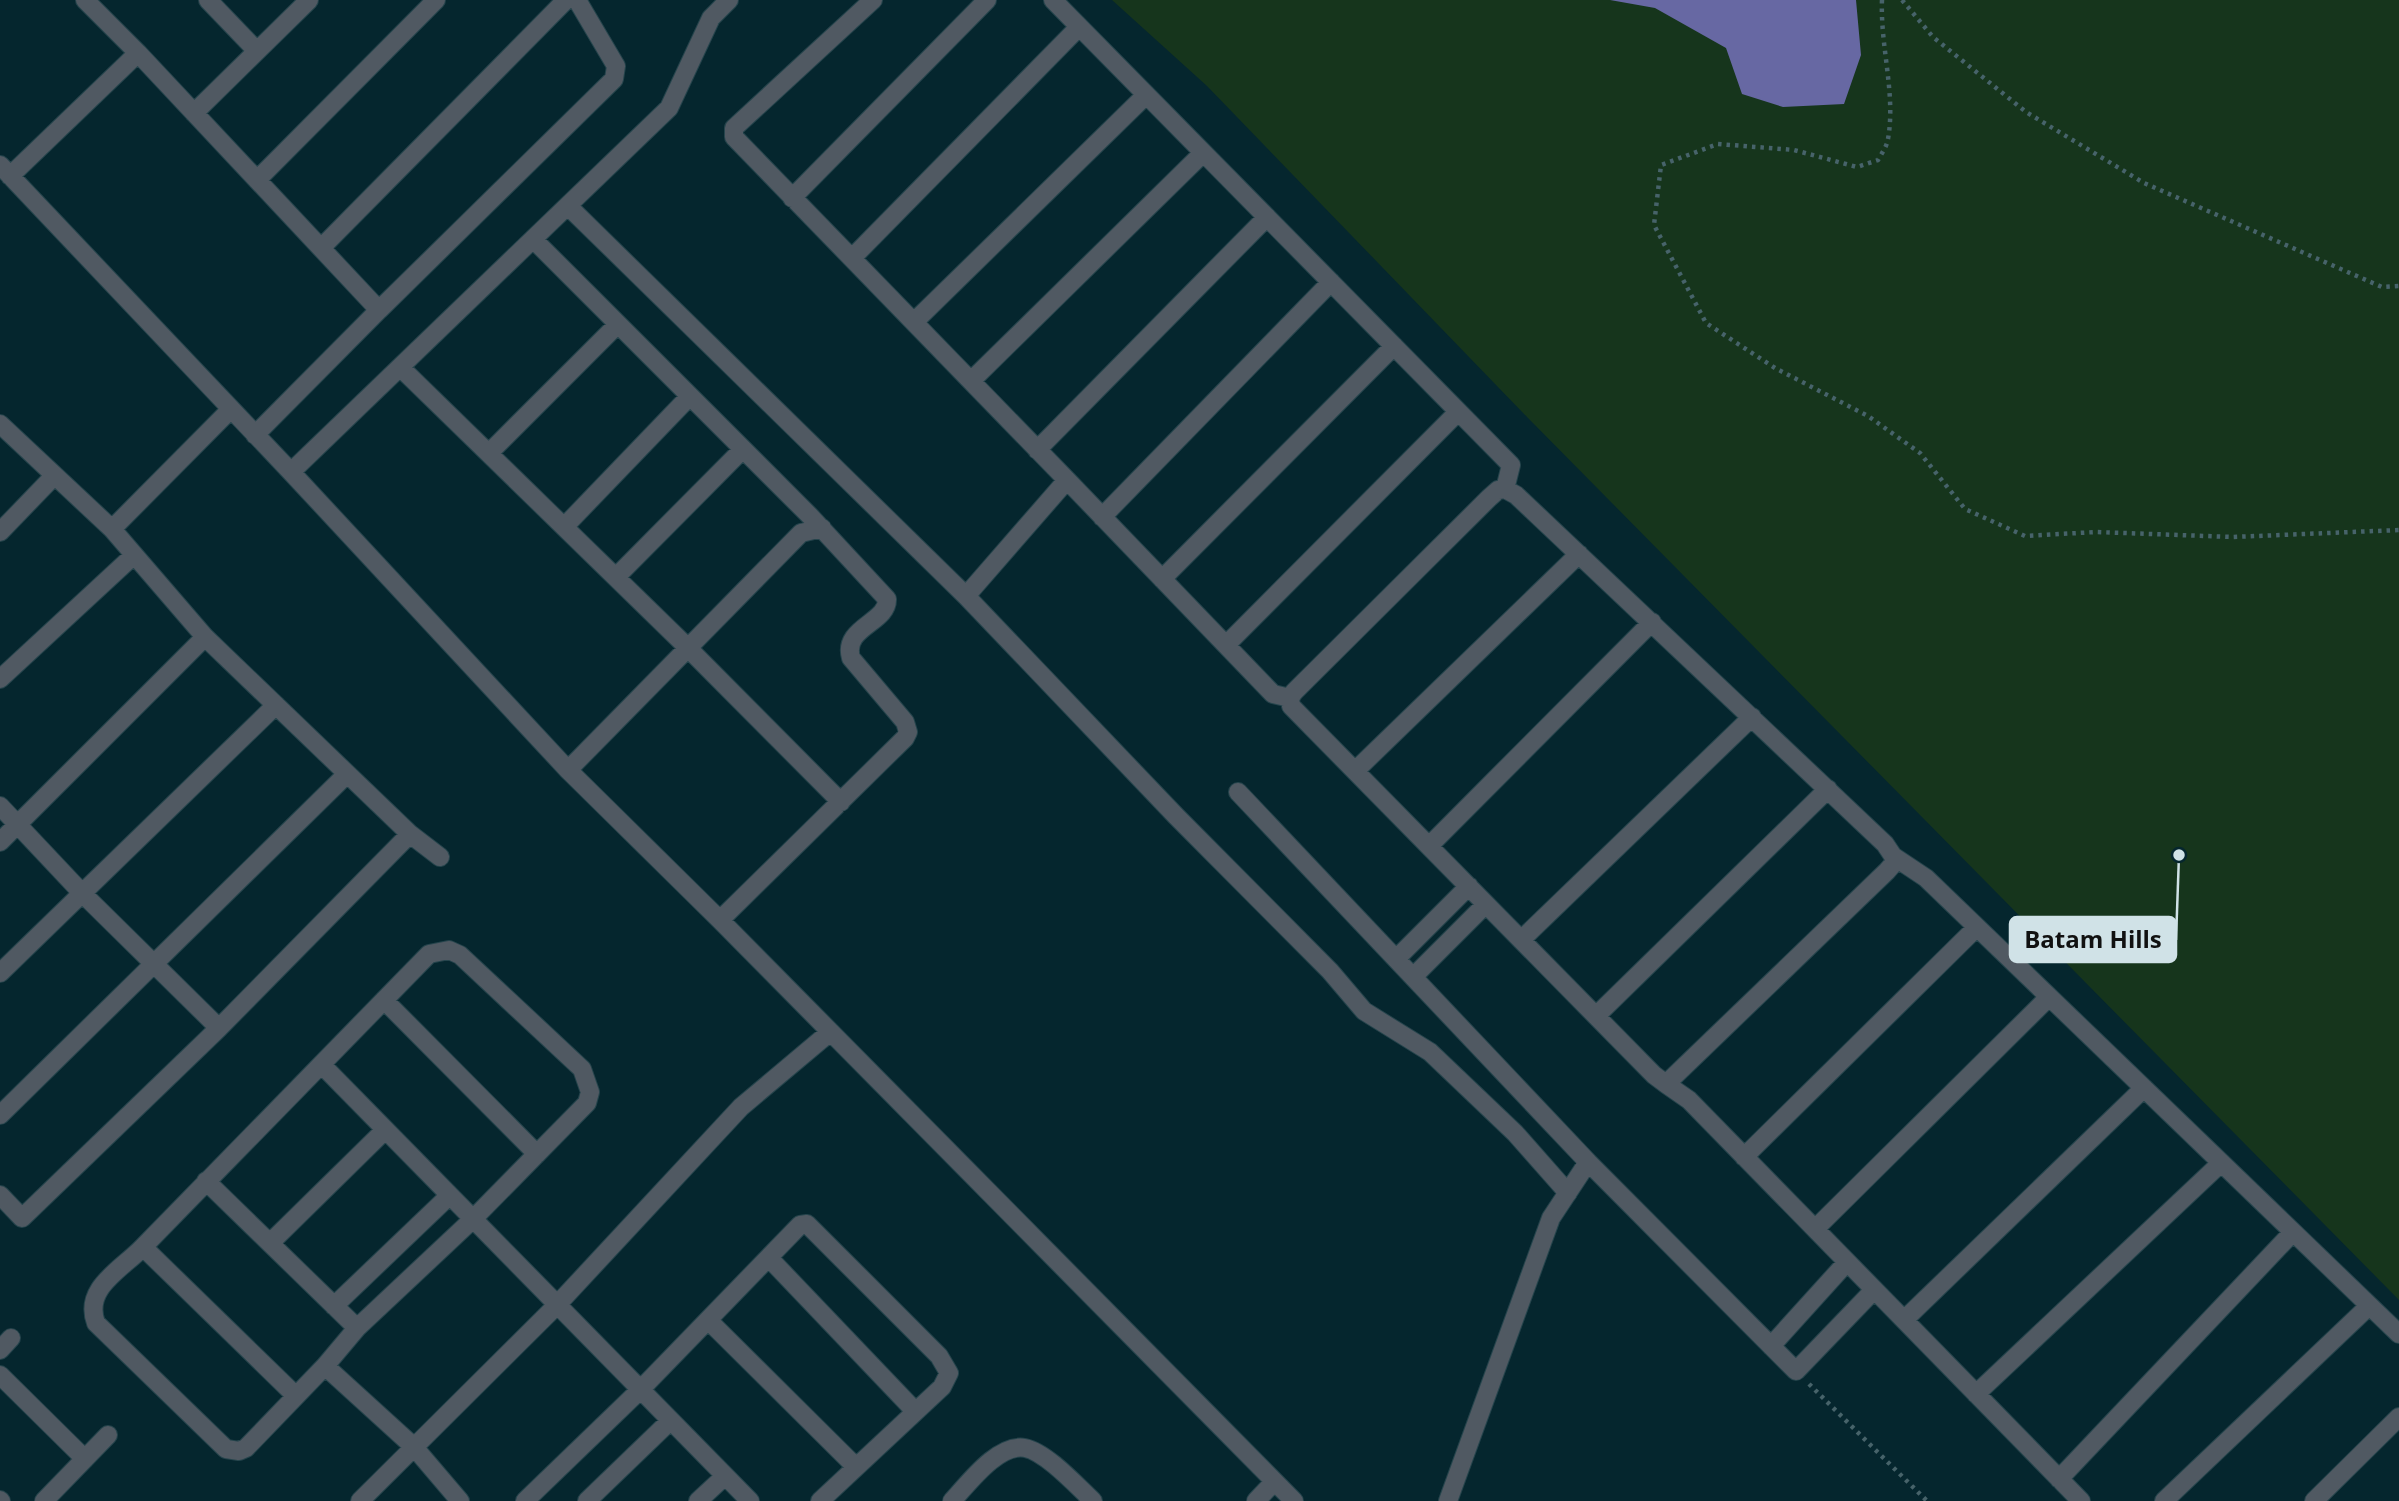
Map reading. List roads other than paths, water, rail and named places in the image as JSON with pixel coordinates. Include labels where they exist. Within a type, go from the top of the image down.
[{"type":"street","points":[[86,0],[379,310]]},
{"type":"street","points":[[208,0],[257,51]]},
{"type":"street","points":[[194,113],[309,0]]},
{"type":"street","points":[[257,180],[436,0]]},
{"type":"street","points":[[321,248],[566,0]]},
{"type":"street","points":[[255,435],[614,79],[616,66],[577,0]]},
{"type":"street","points":[[291,472],[669,108],[711,18],[729,0]]},
{"type":"street","points":[[873,0],[734,128],[734,137],[1273,694],[1290,698]]},
{"type":"street","points":[[792,198],[987,0]]},
{"type":"street","points":[[1053,0],[1511,465],[1506,489]]},
{"type":"street","points":[[852,258],[1079,27]]},
{"type":"street","points":[[138,53],[5,171],[291,472],[568,770],[720,920],[1294,1501]]},
{"type":"street","points":[[914,323],[1146,95]]},
{"type":"street","points":[[971,381],[1203,153]]},
{"type":"street","points":[[568,206],[966,596],[1176,816],[1330,971],[1364,1011],[1430,1052],[1514,1133],[1568,1193]]},
{"type":"street","points":[[1037,450],[1267,217]]},
{"type":"street","points":[[533,239],[822,528],[887,599],[886,608],[851,640],[849,653],[850,659],[905,722],[908,732],[905,738],[720,920]]},
{"type":"street","points":[[1102,517],[1331,282]]},
{"type":"street","points":[[489,453],[618,324]]},
{"type":"street","points":[[1162,579],[1394,346]]},
{"type":"street","points":[[400,367],[688,648],[841,802]]},
{"type":"street","points":[[564,527],[690,396]]},
{"type":"street","points":[[112,529],[231,409]]},
{"type":"street","points":[[1226,645],[1458,412]]},
{"type":"street","points":[[0,424],[112,529],[205,637],[410,834],[440,856]]},
{"type":"street","points":[[616,578],[743,449]]},
{"type":"street","points":[[0,532],[54,476]]},
{"type":"street","points":[[966,596],[1067,480]]},
{"type":"street","points":[[1290,698],[1489,498],[1498,490],[1506,489],[1516,495],[1652,622],[1885,844],[1893,856],[1926,878],[2399,1334]]},
{"type":"street","points":[[568,770],[802,533],[822,528]]},
{"type":"street","points":[[1355,771],[1579,554]]},
{"type":"street","points":[[0,679],[134,555]]},
{"type":"street","points":[[1429,846],[1652,622]]},
{"type":"street","points":[[0,842],[205,637]]},
{"type":"street","points":[[1290,698],[1291,706],[1521,940],[1666,1084],[1689,1100],[2081,1501]]},
{"type":"street","points":[[0,973],[276,705]]},
{"type":"street","points":[[1521,940],[1752,717]]},
{"type":"street","points":[[0,1115],[347,774]]},
{"type":"street","points":[[1596,1016],[1828,789]]},
{"type":"street","points":[[1238,792],[1588,1162],[1796,1371],[1874,1290]]},
{"type":"street","points":[[0,806],[82,893],[219,1028]]},
{"type":"street","points":[[0,1195],[22,1218],[219,1028],[410,834]]},
{"type":"street","points":[[1666,1084],[1887,871],[1894,863],[1893,856]]},
{"type":"street","points":[[1395,959],[1469,887]]},
{"type":"street","points":[[1413,977],[1486,904]]},
{"type":"street","points":[[1744,1157],[1977,927]]},
{"type":"street","points":[[449,950],[460,955],[582,1069],[590,1092],[587,1103],[472,1220],[357,1328],[325,1366],[246,1448],[232,1451],[226,1449],[96,1323],[92,1314],[92,1302],[96,1291],[143,1247],[384,1000],[429,954],[449,950]]},
{"type":"street","points":[[1815,1230],[2049,997]]},
{"type":"street","points":[[384,1000],[537,1154]]},
{"type":"street","points":[[360,1501],[556,1306],[741,1107],[829,1032]]},
{"type":"street","points":[[322,1066],[750,1501]]},
{"type":"street","points":[[1903,1320],[2144,1088]]},
{"type":"street","points":[[270,1243],[384,1130]]},
{"type":"street","points":[[1448,1501],[1551,1218],[1588,1162]]},
{"type":"street","points":[[1976,1394],[2221,1163]]},
{"type":"street","points":[[206,1181],[357,1328]]},
{"type":"street","points":[[334,1306],[449,1196]]},
{"type":"street","points":[[531,1499],[800,1225],[807,1224],[939,1356],[948,1373],[942,1387],[820,1501]]},
{"type":"street","points":[[2059,1479],[2293,1232]]},
{"type":"street","points":[[143,1247],[296,1396]]},
{"type":"street","points":[[769,1258],[915,1412]]},
{"type":"street","points":[[1771,1346],[1847,1262]]},
{"type":"street","points":[[2164,1501],[2369,1306]]},
{"type":"street","points":[[708,1320],[856,1468]]},
{"type":"street","points":[[325,1366],[414,1447],[460,1501]]},
{"type":"street","points":[[0,1376],[85,1459]]},
{"type":"street","points":[[2314,1501],[2399,1417]]},
{"type":"street","points":[[587,1501],[670,1421]]},
{"type":"street","points":[[44,1501],[108,1435]]},
{"type":"street","points":[[952,1501],[988,1464],[1004,1452],[1024,1448],[1043,1458],[1093,1501]]},
{"type":"street","points":[[698,1501],[725,1476]]},
{"type":"street","points":[[1256,1501],[1274,1482]]},
{"type":"water","points":[[1610,0],[1856,0],[1861,55],[1844,104],[1783,107],[1742,94],[1726,48],[1655,8]]},
{"type":"place","name":"Batam Hills","points":[[2179,855]]}]
